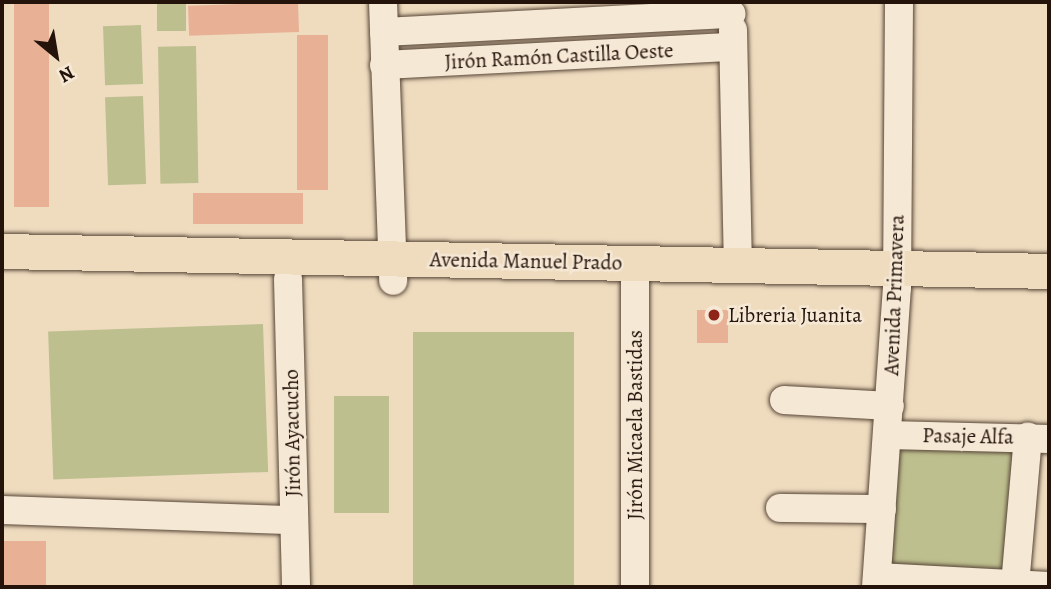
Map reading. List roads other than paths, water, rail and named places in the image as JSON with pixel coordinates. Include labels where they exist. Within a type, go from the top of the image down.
[{"type":"main road","name":"Avenida Manuel Prado","points":[[2,251],[393,269],[897,278],[1049,271]]},
{"type":"main road","name":"Avenida Manuel Prado","points":[[635,273],[738,265],[1049,292]]},
{"type":"main road","name":"Avenida Manuel Prado","points":[[2,275],[288,279],[393,269]]},
{"type":"street","points":[[383,2],[393,269]]},
{"type":"street","name":"Avenida Primavera","points":[[876,582],[897,278],[899,2]]},
{"type":"street","points":[[732,8],[738,265]]},
{"type":"street","name":"Jirón Ramón Castilla Oeste","points":[[384,32],[732,8]]},
{"type":"street","name":"Jirón Ramón Castilla Oeste","points":[[384,65],[733,47]]},
{"type":"street","name":"Jirón Micaela Bastidas","points":[[635,273],[635,587]]},
{"type":"street","name":"Jirón Ayacucho","points":[[288,279],[296,587]]},
{"type":"street","points":[[784,400],[890,406]]},
{"type":"street","name":"Pasaje Alfa","points":[[888,435],[1038,438]]},
{"type":"street","points":[[1016,585],[1038,438]]},
{"type":"street","points":[[780,508],[882,509]]},
{"type":"street","points":[[2,510],[294,520]]},
{"type":"street","points":[[876,582],[1049,586]]},
{"type":"place","name":"Libreria Juanita","points":[[714,315]]}]
